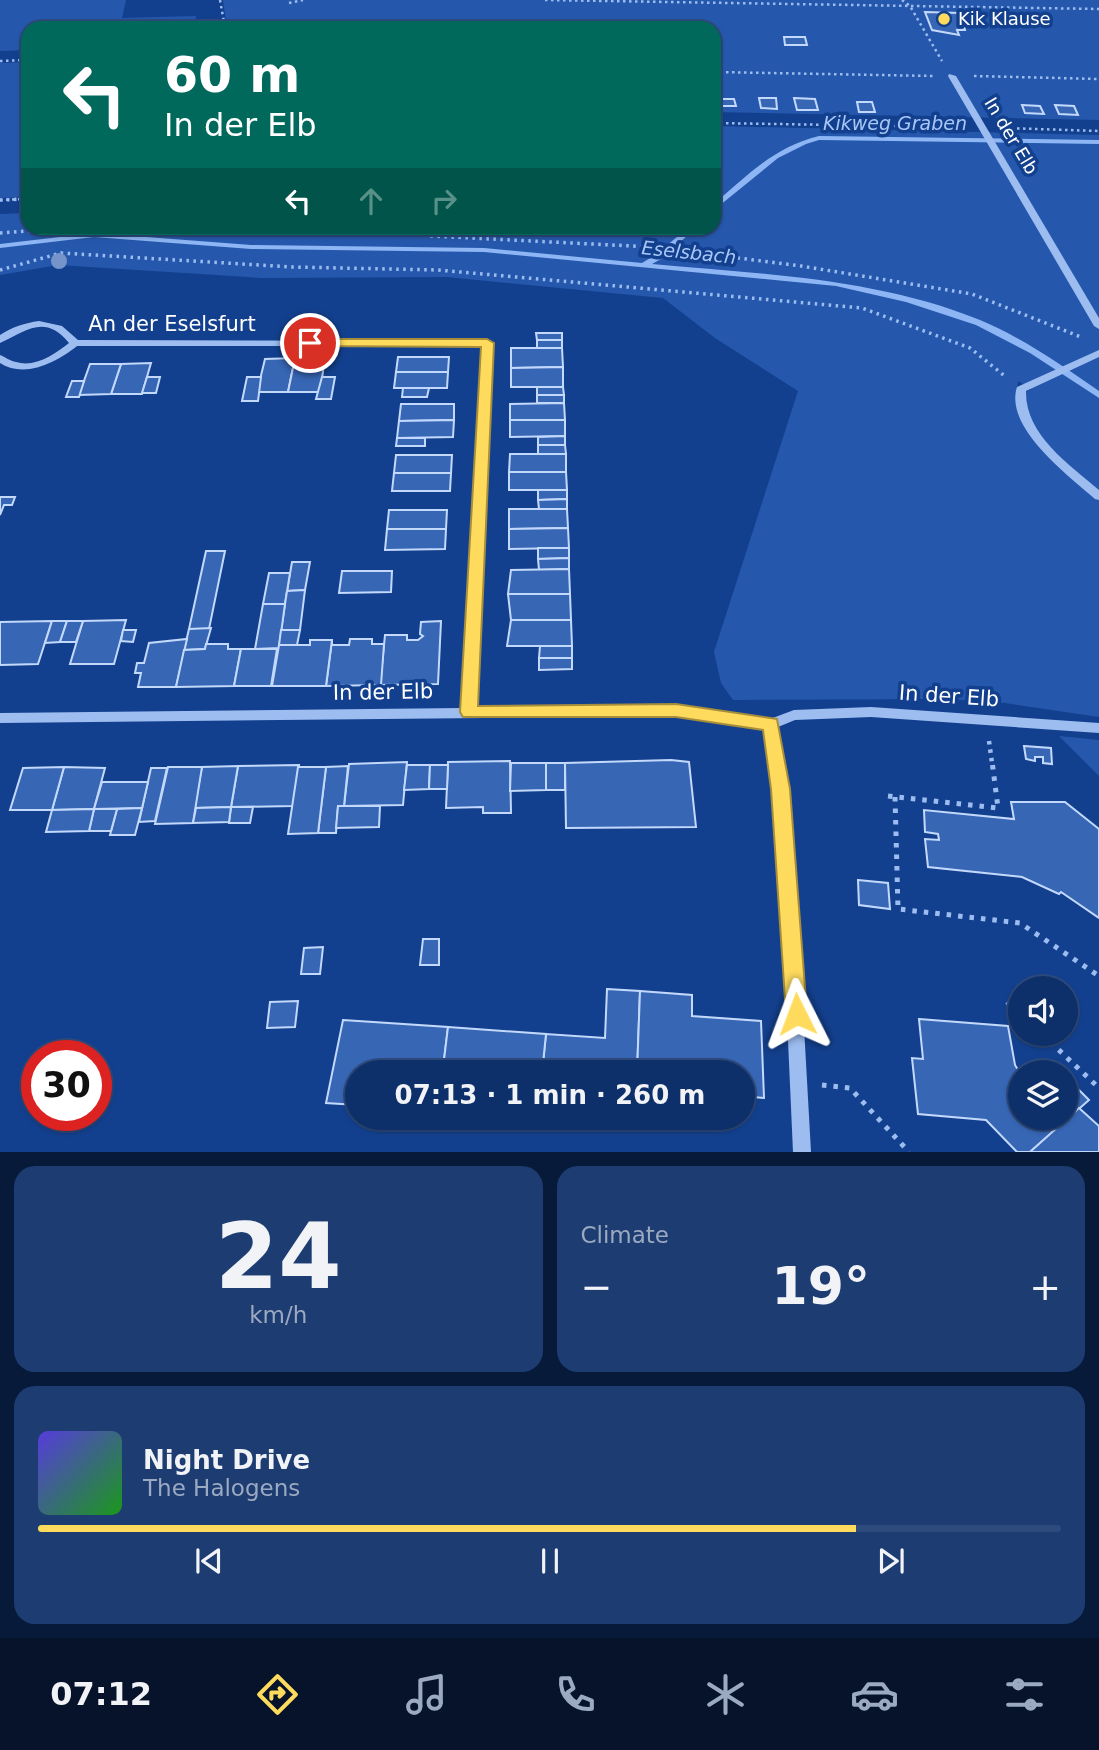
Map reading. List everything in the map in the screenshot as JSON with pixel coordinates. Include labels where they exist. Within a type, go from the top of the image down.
[{"type":"street","name":"In der Elb","points":[[953,76],[1099,326]]},
{"type":"street","name":"An der Eselsfurt","points":[[0,340],[25,326],[43,324],[59,327],[75,343]]},
{"type":"street","name":"An der Eselsfurt","points":[[0,358],[20,366],[42,364],[61,355],[75,343],[487,343],[469,712]]},
{"type":"street","points":[[1099,353],[1087,361],[1021,389],[1019,406],[1034,435],[1099,496]]},
{"type":"street","name":"In der Elb","points":[[0,718],[676,711],[771,724],[794,715],[871,712],[1099,728]]},
{"type":"street","points":[[771,724],[780,789],[796,991],[802,1152]]},
{"type":"path","points":[[220,0],[224,21]]},
{"type":"path","points":[[289,2],[303,0]]},
{"type":"path","points":[[545,0],[1099,9]]},
{"type":"path","points":[[902,0],[910,6],[953,76]]},
{"type":"path","points":[[0,61],[21,60]]},
{"type":"path","points":[[721,72],[1099,79]]},
{"type":"path","points":[[721,123],[985,131],[1099,131]]},
{"type":"path","points":[[0,200],[21,199]]},
{"type":"path","points":[[0,233],[21,232]]},
{"type":"path","points":[[427,235],[686,250],[972,294],[1058,330],[1089,339]]},
{"type":"path","points":[[0,270],[61,253],[292,267],[438,270],[862,308],[970,348],[1021,389]]},
{"type":"path","points":[[987,721],[998,808],[892,797],[898,909],[1020,923],[1099,976]]},
{"type":"path","points":[[1054,1046],[1099,1088]]},
{"type":"path","points":[[799,1083],[850,1088],[909,1152]]},
{"type":"shaded area","points":[[0,0],[126,0],[122,18],[196,16],[195,21],[21,21],[21,50],[0,51]]},
{"type":"shaded area","points":[[223,0],[1099,0],[1099,120],[721,112],[721,21],[226,21]]},
{"type":"shaded area","points":[[21,62],[21,197],[0,198],[0,63]]},
{"type":"shaded area","points":[[721,126],[1099,135],[1099,491],[1062,460],[1038,435],[1029,422],[1025,407],[1025,392],[1032,389],[1018,381],[1018,400],[1022,417],[1042,448],[1099,500],[1099,717],[1005,703],[946,699],[733,700],[721,683],[714,652],[798,391],[715,338],[663,298],[447,277],[262,278],[58,265],[0,275],[0,214],[21,213],[21,235],[721,235]]},
{"type":"shaded area","points":[[1059,736],[1099,740],[1099,776]]},
{"type":"building","points":[[925,12],[960,13],[965,30],[957,30],[959,35],[932,30]]},
{"type":"building","points":[[784,37],[805,37],[807,45],[785,45]]},
{"type":"building","points":[[759,98],[776,98],[777,109],[761,108]]},
{"type":"building","points":[[794,98],[815,99],[818,110],[797,110]]},
{"type":"building","points":[[721,99],[734,99],[736,106],[721,106]]},
{"type":"building","points":[[857,102],[872,102],[875,112],[859,112]]},
{"type":"building","points":[[1022,105],[1040,106],[1044,114],[1025,113]]},
{"type":"building","points":[[1055,105],[1074,106],[1078,115],[1059,114]]},
{"type":"building","points":[[536,333],[562,333],[562,340],[537,340]]},
{"type":"building","points":[[537,340],[562,340],[562,348],[537,348]]},
{"type":"building","points":[[511,348],[562,348],[563,367],[511,368]]},
{"type":"building","points":[[398,357],[449,357],[448,372],[396,372]]},
{"type":"building","points":[[295,358],[288,392],[257,392],[265,359]]},
{"type":"building","points":[[295,358],[325,358],[320,392],[288,392]]},
{"type":"building","points":[[151,363],[142,394],[111,394],[121,364]]},
{"type":"building","points":[[90,364],[121,364],[111,394],[79,395]]},
{"type":"building","points":[[563,367],[563,387],[511,387],[511,368]]},
{"type":"building","points":[[396,372],[448,372],[447,388],[394,388]]},
{"type":"building","points":[[147,377],[160,377],[156,393],[142,393]]},
{"type":"building","points":[[247,377],[261,377],[258,401],[242,401]]},
{"type":"building","points":[[322,377],[335,377],[331,399],[316,399]]},
{"type":"building","points":[[72,381],[84,381],[79,397],[66,397]]},
{"type":"building","points":[[537,387],[563,387],[564,395],[537,395]]},
{"type":"building","points":[[403,388],[429,388],[427,397],[402,397]]},
{"type":"building","points":[[537,395],[564,395],[564,403],[537,403]]},
{"type":"building","points":[[564,403],[565,420],[510,420],[510,404]]},
{"type":"building","points":[[401,404],[454,404],[454,420],[399,421]]},
{"type":"building","points":[[454,420],[453,437],[397,438],[399,421]]},
{"type":"building","points":[[510,420],[565,420],[565,436],[510,437]]},
{"type":"building","points":[[565,436],[565,445],[538,445],[538,437]]},
{"type":"building","points":[[397,438],[425,438],[425,446],[396,446]]},
{"type":"building","points":[[538,445],[565,445],[566,454],[538,454]]},
{"type":"building","points":[[510,454],[566,454],[566,472],[509,472]]},
{"type":"building","points":[[396,455],[452,455],[451,473],[394,473]]},
{"type":"building","points":[[509,472],[566,472],[567,490],[509,490]]},
{"type":"building","points":[[394,473],[451,473],[450,491],[392,491]]},
{"type":"building","points":[[538,490],[567,490],[567,499],[538,500]]},
{"type":"building","points":[[0,497],[15,497],[12,505],[4,505],[0,515]]},
{"type":"building","points":[[567,499],[567,509],[539,509],[538,500]]},
{"type":"building","points":[[509,509],[567,509],[568,528],[509,529]]},
{"type":"building","points":[[389,510],[447,510],[446,529],[387,529]]},
{"type":"building","points":[[568,528],[569,548],[509,549],[509,529]]},
{"type":"building","points":[[387,529],[446,529],[445,549],[385,550]]},
{"type":"building","points":[[538,548],[569,548],[569,558],[538,559]]},
{"type":"building","points":[[206,551],[225,551],[209,629],[189,629]]},
{"type":"building","points":[[569,558],[569,569],[539,570],[538,559]]},
{"type":"building","points":[[292,562],[310,562],[305,590],[287,591]]},
{"type":"building","points":[[569,569],[570,594],[508,594],[511,570]]},
{"type":"building","points":[[342,571],[392,571],[391,592],[339,593]]},
{"type":"building","points":[[269,573],[290,573],[285,604],[263,604]]},
{"type":"building","points":[[305,590],[300,630],[281,630],[287,591]]},
{"type":"building","points":[[508,594],[570,594],[571,620],[511,620]]},
{"type":"building","points":[[263,604],[285,604],[279,648],[255,649]]},
{"type":"building","points":[[126,620],[114,664],[70,664],[83,621]]},
{"type":"building","points":[[511,620],[571,620],[572,646],[507,646]]},
{"type":"building","points":[[52,621],[38,664],[0,665],[0,622]]},
{"type":"building","points":[[52,621],[67,621],[60,642],[45,643]]},
{"type":"building","points":[[67,621],[83,621],[76,642],[60,642]]},
{"type":"building","points":[[441,621],[438,684],[380,685],[385,635],[407,635],[407,640],[418,640],[423,636],[420,634],[421,622]]},
{"type":"building","points":[[211,628],[205,649],[184,650],[189,629]]},
{"type":"building","points":[[123,630],[136,630],[133,642],[121,641]]},
{"type":"building","points":[[281,630],[300,630],[297,645],[279,645]]},
{"type":"building","points":[[187,639],[176,687],[138,687],[141,673],[135,673],[137,663],[144,663],[149,643]]},
{"type":"building","points":[[350,639],[372,639],[372,644],[384,644],[381,685],[326,686],[332,640],[332,645],[349,645]]},
{"type":"building","points":[[310,640],[332,640],[326,686],[272,686],[279,645],[310,645]]},
{"type":"building","points":[[206,644],[228,644],[228,649],[241,649],[234,686],[176,687],[184,650],[205,649]]},
{"type":"building","points":[[540,646],[572,646],[572,658],[539,658]]},
{"type":"building","points":[[241,649],[277,649],[271,686],[234,686]]},
{"type":"building","points":[[539,658],[572,658],[572,669],[539,670]]},
{"type":"building","points":[[1024,746],[1051,748],[1052,764],[1043,763],[1043,757],[1035,757],[1035,761],[1026,759]]},
{"type":"building","points":[[671,760],[689,762],[696,827],[566,828],[565,763]]},
{"type":"building","points":[[510,761],[511,813],[483,813],[483,807],[446,808],[448,762]]},
{"type":"building","points":[[407,762],[403,805],[344,806],[349,764]]},
{"type":"building","points":[[511,763],[546,763],[546,790],[510,791]]},
{"type":"building","points":[[546,763],[565,763],[565,790],[546,790]]},
{"type":"building","points":[[299,765],[293,806],[231,807],[238,766]]},
{"type":"building","points":[[407,765],[430,765],[429,789],[404,790]]},
{"type":"building","points":[[430,765],[448,765],[447,789],[429,789]]},
{"type":"building","points":[[238,766],[231,807],[194,808],[202,767]]},
{"type":"building","points":[[348,766],[344,806],[338,806],[336,833],[318,833],[326,767]]},
{"type":"building","points":[[64,767],[105,768],[94,809],[52,810]]},
{"type":"building","points":[[64,767],[52,810],[10,810],[23,768]]},
{"type":"building","points":[[168,767],[202,767],[193,823],[155,824]]},
{"type":"building","points":[[298,767],[326,767],[318,833],[288,834]]},
{"type":"building","points":[[151,768],[167,768],[155,821],[139,822]]},
{"type":"building","points":[[102,782],[148,782],[142,808],[94,809]]},
{"type":"building","points":[[1011,802],[1065,802],[1099,829],[1099,918],[1061,892],[1059,894],[1022,877],[928,867],[925,839],[939,840],[938,834],[925,832],[924,810],[1014,819]]},
{"type":"building","points":[[338,806],[380,806],[379,827],[336,828]]},
{"type":"building","points":[[231,807],[253,807],[250,823],[229,823]]},
{"type":"building","points":[[231,807],[229,822],[193,823],[196,808]]},
{"type":"building","points":[[142,808],[135,835],[110,835],[117,809]]},
{"type":"building","points":[[94,809],[117,809],[111,831],[89,831]]},
{"type":"building","points":[[94,809],[89,831],[46,832],[52,810]]},
{"type":"building","points":[[858,880],[888,883],[890,909],[859,905]]},
{"type":"building","points":[[423,939],[439,939],[439,965],[420,965]]},
{"type":"building","points":[[323,947],[320,974],[301,974],[304,948]]},
{"type":"building","points":[[607,989],[640,991],[637,1060],[543,1060],[546,1034],[605,1038]]},
{"type":"building","points":[[640,991],[692,995],[692,1016],[761,1021],[764,1098],[755,1097],[755,1060],[637,1060]]},
{"type":"building","points":[[298,1001],[295,1027],[267,1028],[270,1002]]},
{"type":"building","points":[[919,1019],[1008,1026],[1008,1046],[1012,1046],[1014,1060],[1008,1060],[1008,1130],[1055,1130],[1030,1152],[1017,1152],[986,1120],[918,1114],[912,1058],[923,1059]]},
{"type":"building","points":[[343,1020],[448,1027],[444,1060],[345,1060],[345,1104],[326,1103]]},
{"type":"building","points":[[448,1027],[546,1034],[543,1060],[444,1060]]},
{"type":"building","points":[[1078,1089],[1089,1100],[1078,1110]]},
{"type":"building","points":[[1078,1109],[1099,1126],[1099,1152],[1030,1152],[1054,1130],[1078,1130]]},
{"type":"waterway","name":"Kikweg Graben","points":[[721,202],[775,157],[803,142],[819,138],[1099,142]]},
{"type":"waterway","name":"Eselsbach","points":[[0,246],[94,235],[251,247],[484,250],[643,265]]},
{"type":"waterway","name":"Kikweg Graben","points":[[643,265],[658,257],[684,235]]},
{"type":"waterway","name":"Eselsbach","points":[[643,265],[836,284],[932,306],[1002,333],[1099,395]]},
{"type":"place","name":"Kik Klause","points":[[944,19]]},
{"type":"route","points":[[310,343],[487,343],[469,712],[676,711],[771,724],[780,789],[797,1014]]}]
